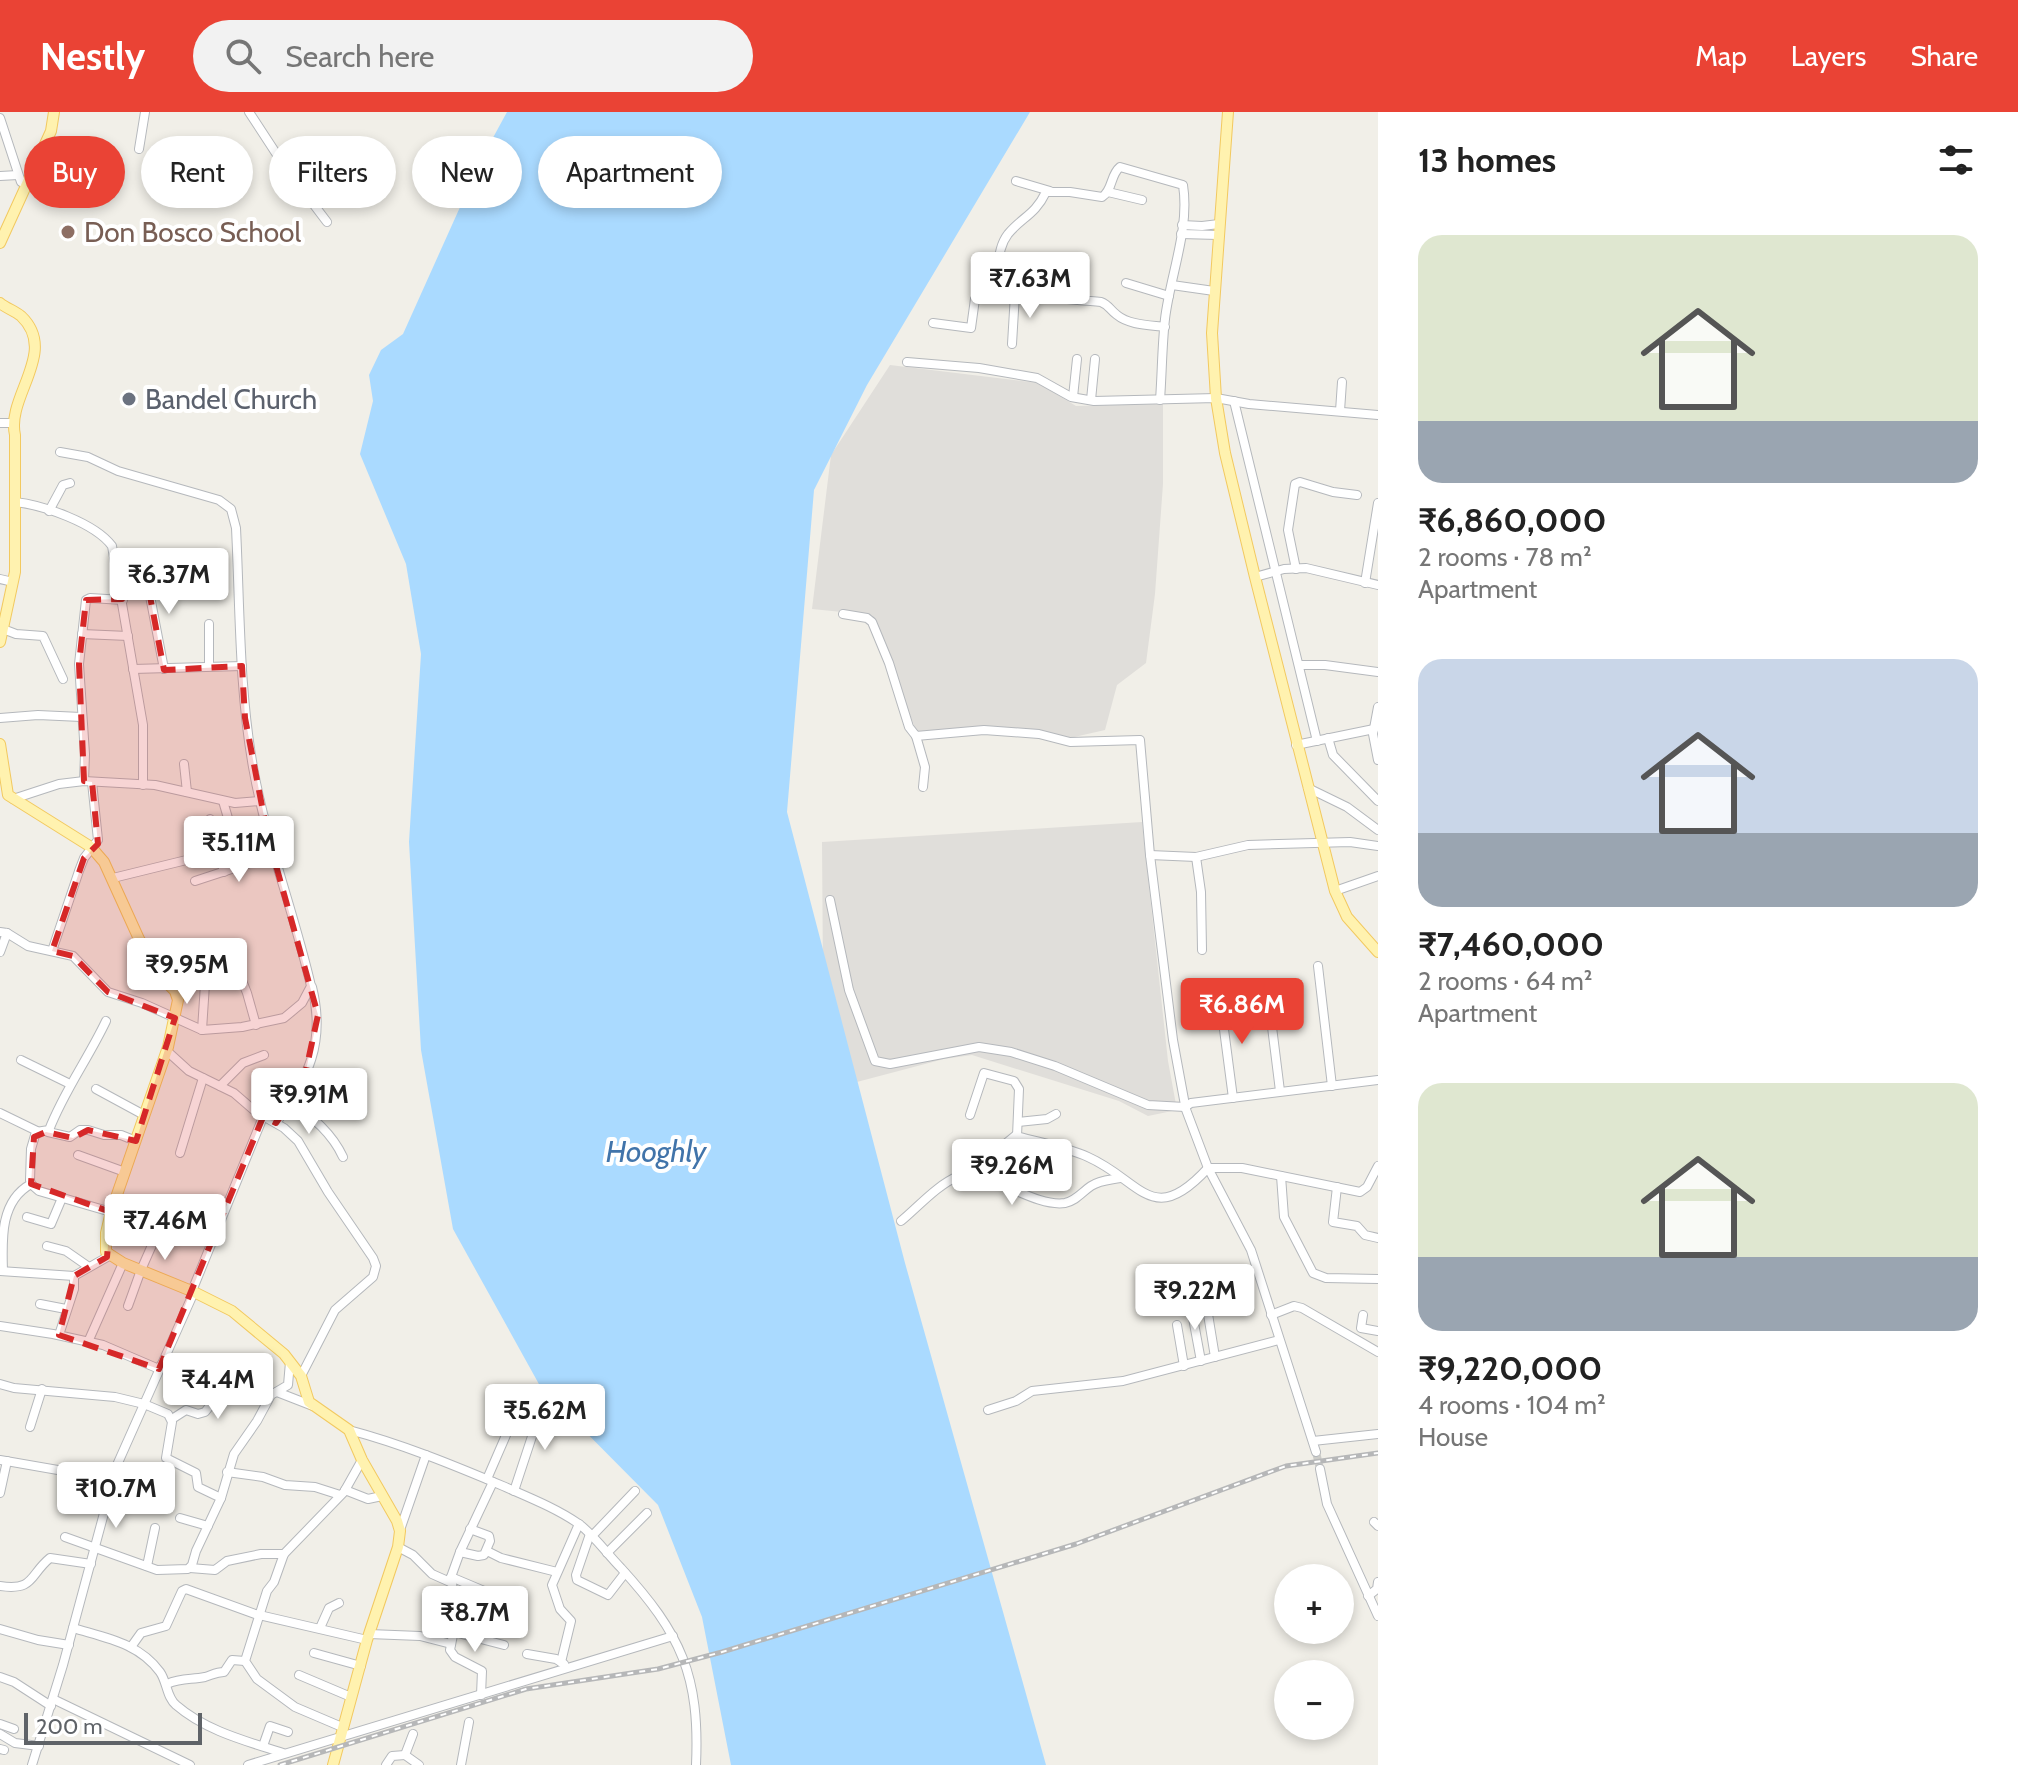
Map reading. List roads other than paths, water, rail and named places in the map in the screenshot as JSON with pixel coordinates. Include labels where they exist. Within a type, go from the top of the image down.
[{"type":"main road","points":[[0,243],[22,180],[51,131],[54,112]]},
{"type":"main road","points":[[1228,112],[1212,333],[1216,398],[1225,453],[1335,891],[1347,917],[1378,952]]},
{"type":"main road","points":[[0,303],[24,320],[35,347],[32,368],[14,412],[13,582],[0,642]]},
{"type":"main road","points":[[0,744],[7,799],[91,847],[104,862],[139,939],[178,1000],[167,1051],[111,1212],[105,1245],[109,1256],[239,1315],[290,1360],[301,1376],[306,1396],[314,1407],[349,1430],[362,1460],[397,1521],[400,1531],[398,1547],[368,1637],[340,1732],[334,1764]]},
{"type":"street","points":[[139,149],[145,112]]},
{"type":"street","points":[[249,112],[327,222]]},
{"type":"street","points":[[0,118],[22,180],[0,176]]},
{"type":"street","points":[[1016,181],[1050,191],[1102,197],[1108,192],[1114,173],[1120,167],[1180,183],[1184,192],[1181,229],[1165,327],[1160,400]]},
{"type":"street","points":[[1012,344],[1016,293],[999,272],[1000,252],[1011,231],[1034,213],[1046,192],[1050,191]]},
{"type":"street","points":[[1108,192],[1142,200]]},
{"type":"street","points":[[1181,229],[1219,229]]},
{"type":"street","points":[[1126,283],[1169,296]]},
{"type":"street","points":[[1172,285],[1214,291]]},
{"type":"street","points":[[933,323],[968,329],[973,325],[975,299],[978,296],[1016,293],[1101,302],[1126,320],[1165,327]]},
{"type":"street","points":[[1073,397],[1077,359]]},
{"type":"street","points":[[1091,400],[1095,359]]},
{"type":"street","points":[[907,362],[979,368],[1037,378],[1073,397],[1091,400],[1216,398],[1378,415]]},
{"type":"street","points":[[1340,411],[1342,382]]},
{"type":"street","points":[[1234,401],[1317,741]]},
{"type":"street","points":[[0,423],[13,423]]},
{"type":"street","points":[[60,452],[88,457],[118,471],[227,504],[236,528],[245,718],[260,801],[318,1015],[311,1060],[303,1084],[276,1123]]},
{"type":"street","points":[[1296,569],[1288,530],[1295,484],[1300,482],[1333,492],[1357,495]]},
{"type":"street","points":[[49,511],[58,491],[70,483]]},
{"type":"street","points":[[15,502],[34,504],[94,530],[108,540],[116,555],[143,725],[143,785]]},
{"type":"street","points":[[1365,583],[1378,503]]},
{"type":"street","points":[[116,555],[141,563],[145,570],[164,669]]},
{"type":"street","points":[[1255,577],[1296,569],[1329,572],[1378,585]]},
{"type":"street","points":[[0,579],[13,582]]},
{"type":"street","points":[[52,951],[79,871],[98,840],[81,717],[79,676],[86,600],[123,600]]},
{"type":"street","points":[[843,614],[867,618],[872,622],[889,663],[909,727],[916,736],[925,767],[923,787]]},
{"type":"street","points":[[209,624],[209,666]]},
{"type":"street","points":[[3,629],[16,634],[43,636],[62,677],[79,676]]},
{"type":"street","points":[[82,634],[128,636]]},
{"type":"street","points":[[1299,665],[1378,672]]},
{"type":"street","points":[[133,669],[242,666]]},
{"type":"street","points":[[1378,707],[1374,729],[1378,760]]},
{"type":"street","points":[[0,718],[38,715],[81,717]]},
{"type":"street","points":[[1296,745],[1374,729]]},
{"type":"street","points":[[916,736],[984,730],[1039,734],[1070,742],[1140,740],[1150,855],[1173,1040],[1185,1106],[1208,1168],[1251,1250],[1316,1452]]},
{"type":"street","points":[[1328,738],[1333,755],[1378,801]]},
{"type":"street","points":[[184,764],[187,792]]},
{"type":"street","points":[[7,799],[70,781],[88,781],[143,785],[223,801],[260,801]]},
{"type":"street","points":[[1307,787],[1347,807],[1378,830]]},
{"type":"street","points":[[223,801],[242,866]]},
{"type":"street","points":[[210,819],[224,872]]},
{"type":"street","points":[[1150,855],[1196,857],[1242,846],[1350,842],[1378,846]]},
{"type":"street","points":[[113,878],[219,852]]},
{"type":"street","points":[[195,881],[274,855]]},
{"type":"street","points":[[1196,857],[1201,892],[1202,950]]},
{"type":"street","points":[[1335,891],[1378,876]]},
{"type":"street","points":[[830,900],[849,990],[875,1061],[890,1064],[979,1047],[1011,1052],[1055,1066],[1148,1105],[1185,1106],[1378,1080]]},
{"type":"street","points":[[0,952],[4,933],[28,946],[73,956],[108,992],[211,1031],[256,1025],[290,1015],[302,1003],[311,986]]},
{"type":"street","points":[[227,943],[256,1025]]},
{"type":"street","points":[[175,991],[181,982],[181,951],[215,949]]},
{"type":"street","points":[[1318,966],[1332,1086]]},
{"type":"street","points":[[202,1030],[205,984]]},
{"type":"street","points":[[1220,999],[1233,1098]]},
{"type":"street","points":[[1271,1019],[1280,1091]]},
{"type":"street","points":[[48,1132],[70,1084],[88,1058],[106,1021]]},
{"type":"street","points":[[167,1051],[189,1071],[234,1093],[298,1141],[373,1258],[376,1272],[369,1284],[335,1310],[301,1376]]},
{"type":"street","points":[[220,1086],[243,1063],[264,1055]]},
{"type":"street","points":[[21,1060],[70,1084]]},
{"type":"street","points":[[970,1115],[981,1076],[988,1072],[1018,1085],[1016,1135],[1005,1144],[985,1178]]},
{"type":"street","points":[[180,1153],[203,1078]]},
{"type":"street","points":[[96,1089],[144,1115]]},
{"type":"street","points":[[292,1102],[327,1132],[343,1157]]},
{"type":"street","points":[[0,1113],[37,1131],[70,1137],[80,1130],[88,1130],[99,1135],[117,1135],[136,1141]]},
{"type":"street","points":[[1018,1122],[1047,1119],[1056,1114]]},
{"type":"street","points":[[32,1765],[69,1645],[121,1454],[193,1292],[263,1117]]},
{"type":"street","points":[[31,1184],[32,1143],[37,1131]]},
{"type":"street","points":[[1016,1135],[1090,1158],[1153,1195],[1171,1198],[1188,1189],[1208,1168],[1242,1168],[1354,1192],[1364,1190],[1378,1166]]},
{"type":"street","points":[[78,1155],[125,1172]]},
{"type":"street","points":[[901,1221],[958,1176],[969,1174],[985,1178],[1027,1196],[1064,1203],[1072,1201],[1095,1184],[1121,1178]]},
{"type":"street","points":[[1281,1176],[1284,1217],[1313,1273],[1326,1278],[1378,1279]]},
{"type":"street","points":[[31,1184],[39,1191],[111,1212]]},
{"type":"street","points":[[31,1184],[15,1194],[3,1214],[1,1271],[74,1276],[109,1256]]},
{"type":"street","points":[[1337,1187],[1333,1222],[1357,1226],[1365,1235],[1378,1238]]},
{"type":"street","points":[[27,1217],[50,1225],[62,1198]]},
{"type":"street","points":[[128,1306],[166,1217],[215,1234]]},
{"type":"street","points":[[47,1246],[66,1251],[89,1267]]},
{"type":"street","points":[[88,1342],[123,1263]]},
{"type":"street","points":[[59,1335],[74,1289],[74,1276]]},
{"type":"street","points":[[1206,1302],[1215,1357]]},
{"type":"street","points":[[40,1304],[66,1309]]},
{"type":"street","points":[[1271,1315],[1294,1306],[1302,1308],[1378,1352]]},
{"type":"street","points":[[1363,1315],[1361,1328],[1378,1331]]},
{"type":"street","points":[[1193,1318],[1201,1361]]},
{"type":"street","points":[[1177,1325],[1184,1366]]},
{"type":"street","points":[[0,1326],[103,1345],[182,1375]]},
{"type":"street","points":[[988,1410],[1016,1401],[1032,1391],[1123,1381],[1279,1340]]},
{"type":"street","points":[[210,1360],[267,1401]]},
{"type":"street","points":[[131,1647],[141,1633],[166,1626],[221,1498],[234,1454],[267,1401],[288,1385],[290,1360]]},
{"type":"street","points":[[172,1419],[186,1410],[198,1414],[205,1412],[232,1378]]},
{"type":"street","points":[[0,1384],[14,1388],[90,1393],[144,1404],[168,1414],[172,1419],[166,1458],[196,1473],[198,1487],[221,1498]]},
{"type":"street","points":[[30,1427],[42,1389]]},
{"type":"street","points":[[277,1392],[314,1407]]},
{"type":"street","points":[[514,1491],[543,1403]]},
{"type":"street","points":[[481,1695],[482,1671],[451,1652],[457,1615],[451,1580],[513,1419]]},
{"type":"street","points":[[349,1430],[426,1455],[514,1491],[559,1512],[591,1535],[659,1614],[673,1636],[690,1676],[696,1701],[696,1765]]},
{"type":"street","points":[[1313,1441],[1378,1434]]},
{"type":"street","points":[[400,1531],[426,1455]]},
{"type":"street","points":[[0,1493],[3,1460],[111,1483]]},
{"type":"street","points":[[245,1661],[267,1591],[274,1582],[284,1554],[342,1493],[362,1460]]},
{"type":"street","points":[[1320,1469],[1327,1504],[1378,1616]]},
{"type":"street","points":[[227,1472],[368,1499],[382,1496]]},
{"type":"street","points":[[625,1573],[608,1595],[577,1580],[576,1575],[591,1535],[635,1491]]},
{"type":"street","points":[[607,1553],[647,1513]]},
{"type":"street","points":[[180,1518],[208,1526]]},
{"type":"street","points":[[564,1666],[571,1621],[562,1612],[559,1599],[552,1589],[579,1524]]},
{"type":"street","points":[[147,1566],[155,1528]]},
{"type":"street","points":[[460,1552],[478,1556],[487,1551],[490,1538],[470,1529]]},
{"type":"street","points":[[65,1537],[161,1571],[189,1568],[215,1570],[233,1560],[261,1554],[284,1554]]},
{"type":"street","points":[[398,1547],[413,1555],[432,1574],[489,1593]]},
{"type":"street","points":[[487,1551],[501,1558],[557,1572]]},
{"type":"street","points":[[0,1586],[27,1584],[50,1558],[91,1564]]},
{"type":"street","points":[[1368,1596],[1377,1589],[1378,1582]]},
{"type":"street","points":[[183,1589],[260,1615],[320,1628],[368,1637],[420,1636],[451,1644]]},
{"type":"street","points":[[320,1628],[329,1608],[339,1603]]},
{"type":"street","points":[[73,1628],[112,1639],[147,1657],[167,1684],[172,1702],[193,1717],[239,1739],[285,1754]]},
{"type":"street","points":[[0,1629],[69,1645]]},
{"type":"street","points":[[454,1632],[504,1645]]},
{"type":"street","points":[[248,1765],[340,1732],[481,1695],[564,1666],[673,1636]]},
{"type":"street","points":[[314,1653],[361,1666]]},
{"type":"street","points":[[527,1654],[564,1666]]},
{"type":"street","points":[[167,1684],[184,1677],[224,1672],[232,1660],[245,1661]]},
{"type":"street","points":[[245,1661],[257,1679],[295,1707],[340,1732]]},
{"type":"street","points":[[299,1675],[351,1697]]},
{"type":"street","points":[[0,1677],[190,1765]]},
{"type":"street","points":[[461,1765],[469,1722]]},
{"type":"street","points":[[0,1724],[14,1729]]},
{"type":"street","points":[[263,1746],[270,1726],[288,1732]]},
{"type":"street","points":[[0,1734],[15,1743],[39,1746]]},
{"type":"street","points":[[405,1755],[413,1734]]},
{"type":"street","points":[[386,1765],[392,1756],[405,1755],[419,1765]]},
{"type":"water","name":"Hooghly","points":[[507,112],[1030,112],[867,385],[814,490],[787,812],[905,1263],[1046,1765],[731,1765],[702,1617],[658,1505],[540,1386],[453,1229],[421,1050],[409,842],[421,654],[406,564],[360,454],[373,401],[369,375],[381,350],[403,334],[460,208],[522,208],[522,136],[494,136]]},
{"type":"tunnel","points":[[1316,1452],[1320,1469]]},
{"type":"railway","points":[[280,1765],[526,1689],[658,1669],[722,1652],[1076,1544],[1286,1466],[1378,1453]]},
{"type":"place","name":"Don Bosco School","points":[[68,232]]},
{"type":"place","name":"Bandel Church","points":[[129,399]]}]
